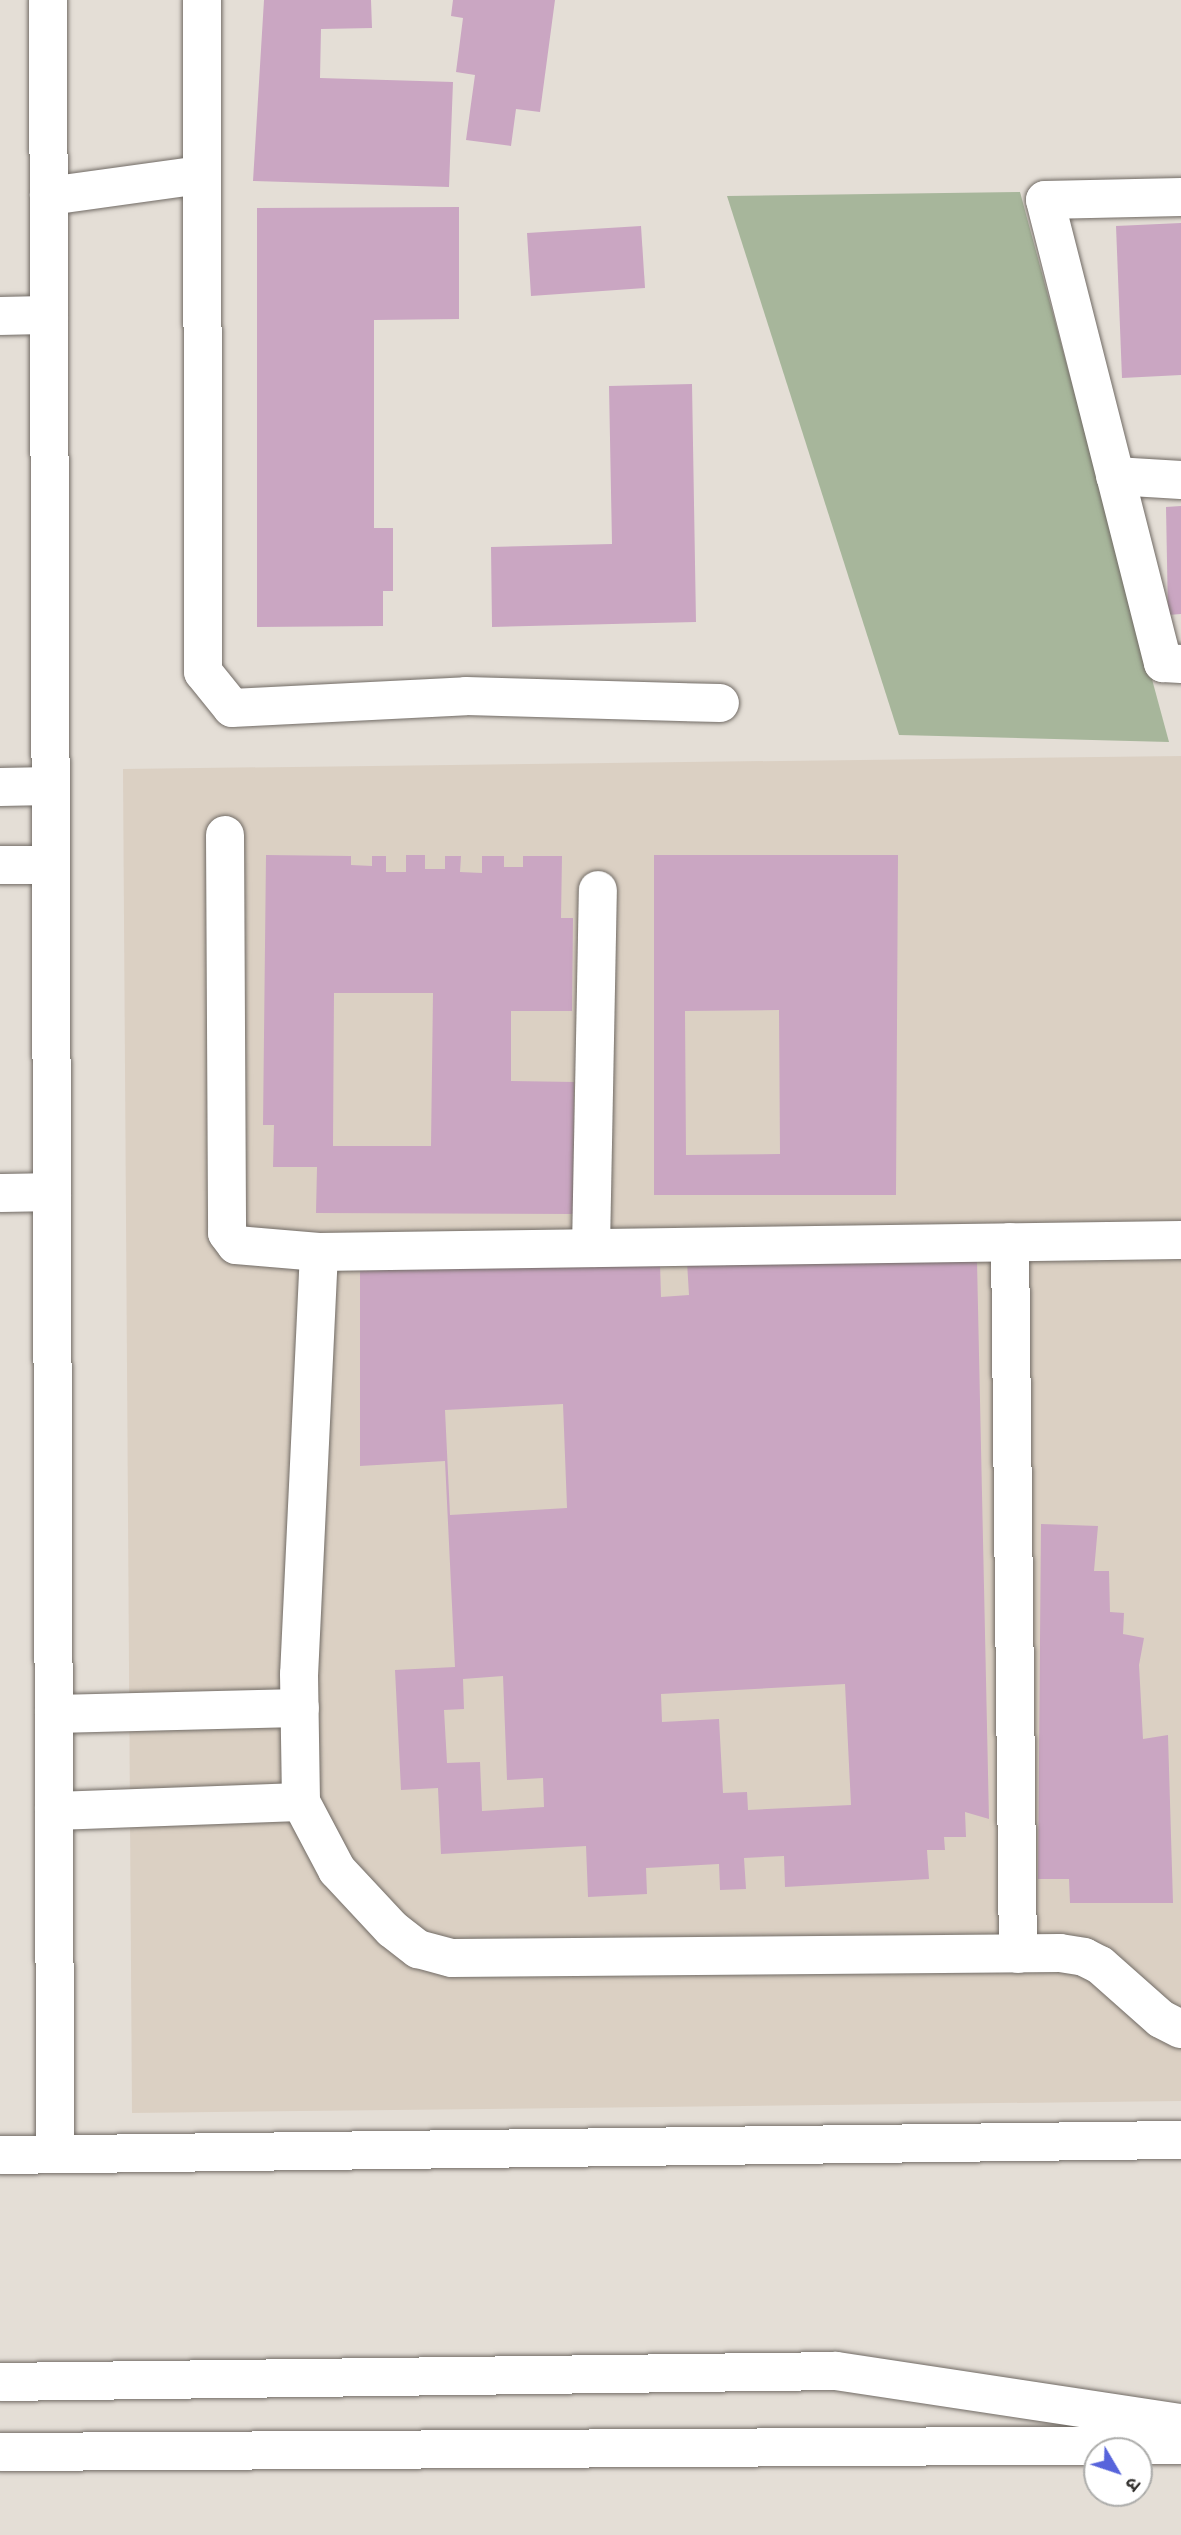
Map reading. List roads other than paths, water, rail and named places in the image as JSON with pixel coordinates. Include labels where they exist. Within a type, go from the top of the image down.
[{"type":"street","points":[[48,0],[55,2154]]},
{"type":"street","points":[[202,0],[202,673],[232,708],[466,696],[720,704]]},
{"type":"street","points":[[49,196],[200,175]]},
{"type":"street","points":[[1181,197],[1045,200],[1163,663],[1181,664]]},
{"type":"street","points":[[0,316],[49,315]]},
{"type":"street","points":[[1115,476],[1181,480]]},
{"type":"street","points":[[0,787],[51,786]]},
{"type":"street","points":[[225,835],[227,1233],[244,1248],[318,1252],[1181,1240]]},
{"type":"street","points":[[0,865],[51,865]]},
{"type":"street","points":[[591,1248],[598,890]]},
{"type":"street","points":[[0,1193],[52,1192]]},
{"type":"street","points":[[1010,1242],[1018,1954]]},
{"type":"street","points":[[318,1252],[300,1707],[301,1802],[331,1860],[365,1904],[418,1949],[452,1958],[1018,1954],[1084,1956],[1100,1965],[1161,2019],[1181,2029]]},
{"type":"street","points":[[54,1714],[300,1707]]},
{"type":"street","points":[[54,1811],[301,1802]]},
{"type":"street","points":[[0,2155],[1181,2140]]},
{"type":"street","points":[[0,2382],[836,2371],[1181,2423]]},
{"type":"street","points":[[0,2452],[1181,2445]]}]
